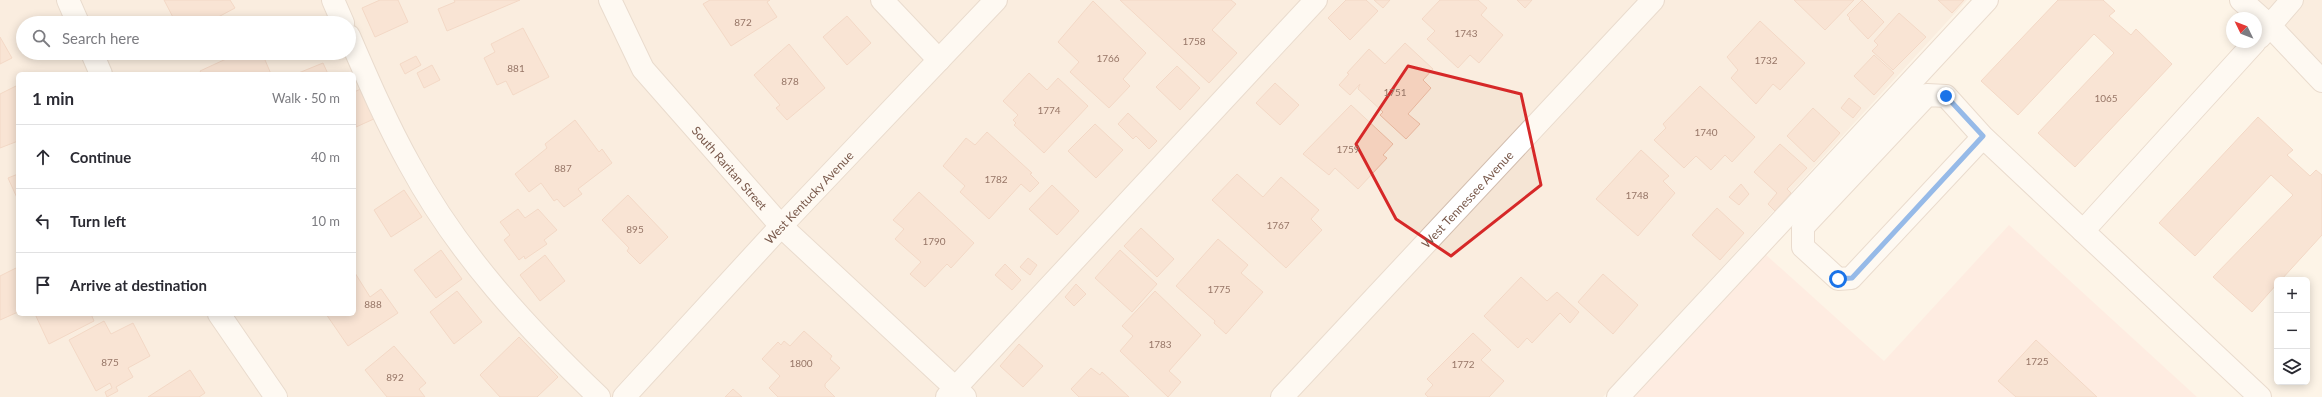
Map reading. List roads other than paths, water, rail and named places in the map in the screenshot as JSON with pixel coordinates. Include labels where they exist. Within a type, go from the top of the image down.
[{"type":"street","points":[[68,0],[75,16]]},
{"type":"street","points":[[333,0],[340,16]]},
{"type":"street","name":"South Raritan Street","points":[[610,0],[643,69],[782,226],[956,394]]},
{"type":"street","points":[[882,0],[939,60]]},
{"type":"street","name":"West Kentucky Avenue","points":[[624,397],[782,226],[996,0]]},
{"type":"street","points":[[956,394],[1316,0]]},
{"type":"street","name":"West Tennessee Avenue","points":[[1282,397],[1653,0]]},
{"type":"street","points":[[1618,397],[1988,0]]},
{"type":"street","points":[[2241,0],[2247,12]]},
{"type":"street","points":[[2262,34],[2292,0]]},
{"type":"street","points":[[2262,37],[2322,81]]},
{"type":"street","points":[[2083,231],[2249,48]]},
{"type":"street","points":[[356,53],[374,95],[406,159],[442,218],[478,268],[512,309],[550,351],[599,397]]},
{"type":"street","points":[[95,60],[100,72]]},
{"type":"street","points":[[1983,136],[1852,278],[1838,279],[1804,247],[1803,227],[1927,95],[1946,96],[1983,136],[2260,397]]},
{"type":"street","points":[[220,316],[276,397]]}]
